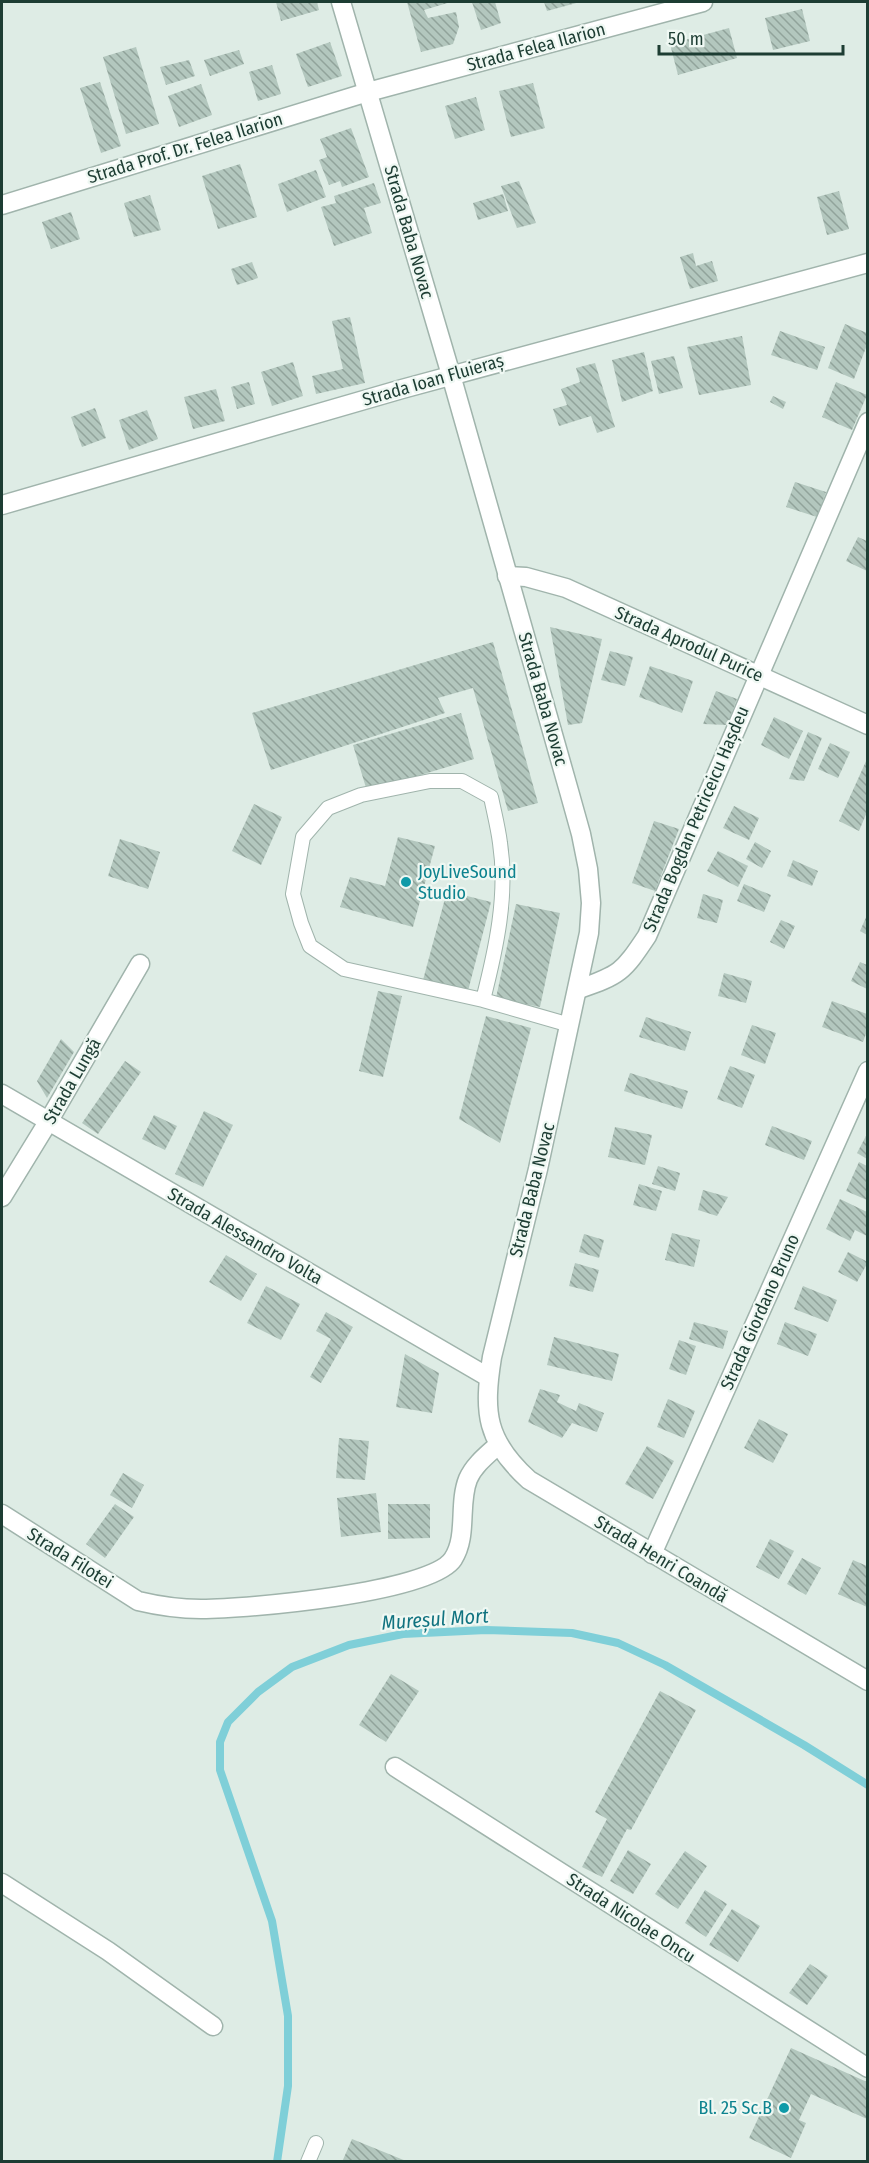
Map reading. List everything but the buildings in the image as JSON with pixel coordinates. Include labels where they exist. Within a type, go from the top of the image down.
[{"type":"street","name":"Strada Baba Novac","points":[[341,2],[573,802],[588,869],[590,923],[579,989],[538,1169],[499,1323],[488,1377],[488,1407]]},
{"type":"street","name":"Strada Felea Ilarion","points":[[368,92],[703,2]]},
{"type":"street","name":"Strada Prof. Dr. Felea Ilarion","points":[[2,204],[368,92]]},
{"type":"street","name":"Strada Ioan Fluieraș","points":[[2,505],[451,375],[867,263]]},
{"type":"street","name":"Strada Bogdan Petriceicu Hașdeu","points":[[579,989],[617,974],[629,962],[647,936],[867,422]]},
{"type":"street","name":"Strada Aprodul Purice","points":[[507,576],[526,577],[566,588],[867,725]]},
{"type":"street","name":"Strada Lungă","points":[[2,1197],[140,964]]},
{"type":"street","name":"Strada Giordano Bruno","points":[[652,1554],[867,1071]]},
{"type":"street","name":"Strada Alessandro Volta","points":[[2,1094],[488,1377]]},
{"type":"street","name":"Strada Henri Coandă","points":[[488,1407],[493,1434],[498,1445],[515,1467],[529,1480],[867,1681]]},
{"type":"street","name":"Strada Filotei","points":[[2,1514],[138,1601],[162,1607],[202,1609],[258,1606],[387,1588],[438,1572],[452,1561],[458,1549],[465,1487],[469,1476],[498,1445]]},
{"type":"street","name":"Strada Nicolae Oncu","points":[[395,1767],[867,2068]]},
{"type":"street","points":[[2,1883],[108,1951],[213,2026]]},
{"type":"lane","points":[[483,1000],[494,956],[502,899],[501,844],[491,797],[462,781],[429,781],[361,795],[328,808],[303,837],[293,894],[310,946],[344,969],[483,1000],[570,1025]]},
{"type":"lane","points":[[308,2162],[316,2143]]},
{"type":"waterway","name":"Mureșul Mort","points":[[277,2162],[288,2086],[288,2016],[272,1921],[220,1770],[220,1742],[228,1722],[258,1692],[292,1667],[349,1645],[403,1634],[486,1630],[572,1633],[618,1643],[665,1665],[804,1745],[868,1785]]},
{"type":"place","name":"JoyLiveSound Studio","points":[[406,882]]},
{"type":"place","name":"Bl. 25 Sc.B","points":[[784,2108]]}]
